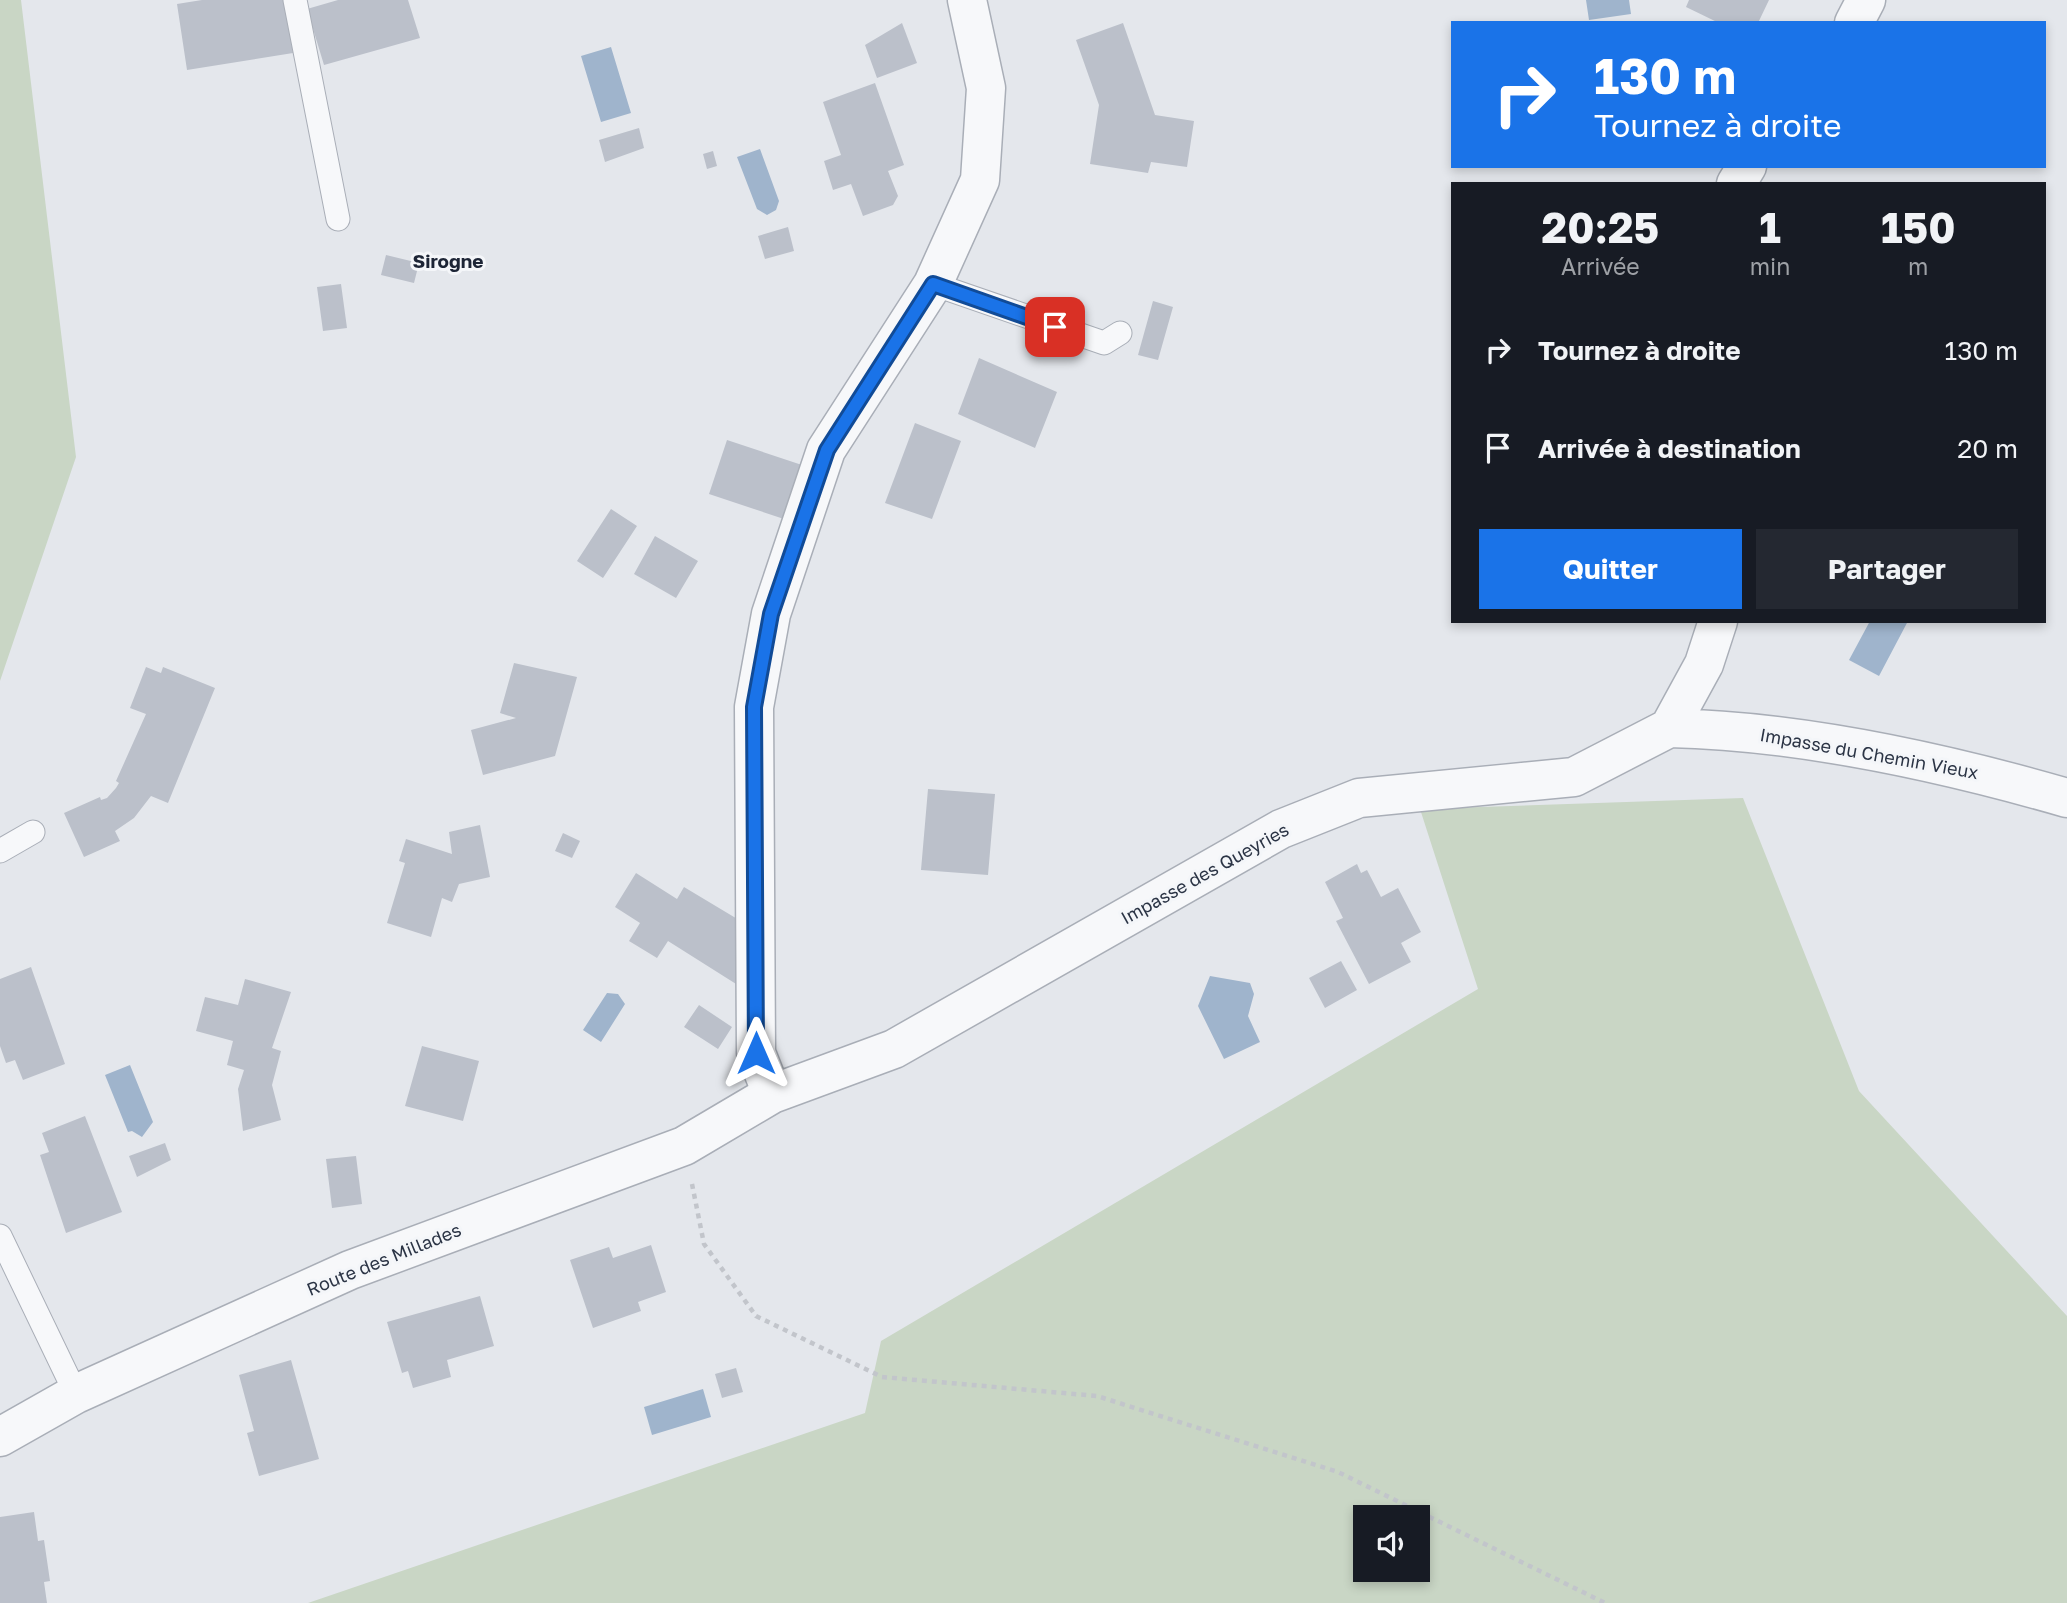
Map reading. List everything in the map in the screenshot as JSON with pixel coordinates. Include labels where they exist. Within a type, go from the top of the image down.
[{"type":"street","points":[[772,1094],[756,1053],[754,707],[771,614],[827,450],[933,284],[980,180],[986,88],[967,0]]},
{"type":"street","points":[[1855,21],[1866,0]]},
{"type":"street","points":[[1669,728],[1704,664],[1716,623]]},
{"type":"street","name":"Impasse des Queyries","points":[[772,1094],[894,1049],[1281,829],[1359,798],[1574,777],[1669,728]]},
{"type":"street","name":"Impasse du Chemin Vieux","points":[[1669,728],[1720,729],[1802,740],[1988,775],[2067,798]]},
{"type":"street","name":"Route des Millades","points":[[0,1437],[76,1394],[350,1270],[684,1146],[772,1094]]},
{"type":"lane","points":[[295,0],[338,219]]},
{"type":"lane","points":[[933,284],[1104,343],[1121,333]]},
{"type":"lane","points":[[0,850],[33,832]]},
{"type":"lane","points":[[0,1236],[76,1394]]},
{"type":"path","points":[[684,1146],[704,1244],[755,1316],[883,1377],[1097,1396],[1338,1472],[1605,1603]]},
{"type":"green space","points":[[0,0],[21,0],[76,457],[0,681]]},
{"type":"green space","points":[[1743,798],[1859,1091],[2067,1316],[2067,1603],[308,1603],[865,1413],[881,1341],[1478,989],[1420,809]]},
{"type":"water","points":[[1586,0],[1629,0],[1631,14],[1589,20]]},
{"type":"water","points":[[611,47],[631,113],[601,122],[581,56]]},
{"type":"water","points":[[760,149],[779,201],[776,210],[767,215],[757,209],[737,157]]},
{"type":"water","points":[[1869,623],[1907,623],[1879,676],[1849,660]]},
{"type":"water","points":[[1210,976],[1250,983],[1254,994],[1248,1016],[1260,1042],[1224,1059],[1198,1006]]},
{"type":"water","points":[[607,993],[618,994],[625,1004],[601,1042],[583,1030]]},
{"type":"water","points":[[130,1065],[153,1122],[142,1137],[132,1131],[128,1132],[105,1075]]},
{"type":"water","points":[[703,1389],[711,1417],[652,1435],[644,1407]]},
{"type":"building","points":[[202,0],[284,0],[293,53],[187,70],[177,4]]},
{"type":"building","points":[[338,0],[408,0],[420,38],[324,65],[307,9]]},
{"type":"building","points":[[1689,0],[1769,0],[1759,21],[1715,21],[1686,7]]},
{"type":"building","points":[[902,23],[917,63],[877,78],[865,45]]},
{"type":"building","points":[[1123,23],[1155,115],[1194,121],[1187,167],[1151,162],[1148,173],[1090,164],[1099,105],[1076,40]]},
{"type":"building","points":[[875,83],[904,165],[888,171],[898,196],[893,205],[863,216],[851,184],[833,190],[824,161],[841,155],[823,102]]},
{"type":"building","points":[[639,128],[644,148],[605,162],[599,140]]},
{"type":"building","points":[[713,151],[717,166],[707,169],[703,154]]},
{"type":"building","points":[[788,227],[794,251],[765,259],[758,236]]},
{"type":"building","points":[[386,255],[419,263],[414,283],[381,275]]},
{"type":"building","points":[[341,284],[347,328],[323,331],[317,287]]},
{"type":"building","points":[[1153,301],[1173,307],[1158,360],[1138,355]]},
{"type":"building","points":[[979,358],[1057,392],[1035,448],[958,414]]},
{"type":"building","points":[[915,423],[961,441],[932,519],[885,503]]},
{"type":"building","points":[[727,440],[808,467],[790,521],[709,494]]},
{"type":"building","points":[[611,509],[637,526],[603,578],[577,561]]},
{"type":"building","points":[[655,536],[698,561],[676,598],[634,574]]},
{"type":"building","points":[[514,663],[577,677],[555,756],[483,775],[471,730],[516,718],[500,713]]},
{"type":"building","points":[[146,667],[161,673],[163,667],[215,688],[168,803],[151,796],[134,818],[115,831],[120,841],[84,857],[64,813],[100,797],[101,800],[107,798],[119,783],[116,781],[146,714],[130,708]]},
{"type":"building","points":[[928,789],[995,794],[988,875],[921,870]]},
{"type":"building","points":[[480,825],[490,877],[459,884],[452,902],[442,898],[431,937],[387,923],[405,863],[399,861],[406,839],[452,854],[449,832]]},
{"type":"building","points":[[563,833],[580,841],[572,858],[555,851]]},
{"type":"building","points":[[1357,864],[1361,873],[1367,870],[1381,897],[1398,888],[1421,932],[1401,943],[1411,962],[1369,984],[1336,921],[1343,918],[1325,882]]},
{"type":"building","points":[[636,873],[677,899],[684,887],[749,926],[744,989],[668,941],[657,958],[629,941],[640,923],[615,907]]},
{"type":"building","points":[[1341,961],[1357,990],[1325,1008],[1309,978]]},
{"type":"building","points":[[31,967],[65,1064],[23,1080],[15,1060],[6,1063],[0,1046],[0,979]]},
{"type":"building","points":[[245,979],[291,992],[272,1048],[281,1051],[272,1085],[281,1120],[243,1131],[238,1089],[244,1070],[227,1065],[233,1041],[196,1031],[205,997],[238,1005]]},
{"type":"building","points":[[699,1005],[732,1027],[718,1049],[684,1027]]},
{"type":"building","points":[[422,1046],[479,1061],[463,1121],[405,1106]]},
{"type":"building","points":[[85,1116],[122,1212],[66,1233],[40,1155],[49,1152],[42,1133]]},
{"type":"building","points":[[165,1143],[171,1160],[137,1177],[129,1156]]},
{"type":"building","points":[[356,1156],[362,1204],[332,1208],[326,1159]]},
{"type":"building","points":[[651,1245],[666,1292],[638,1302],[641,1311],[593,1328],[570,1260],[609,1247],[613,1258]]},
{"type":"building","points":[[480,1296],[494,1346],[447,1360],[451,1377],[413,1388],[408,1371],[402,1373],[387,1322]]},
{"type":"building","points":[[291,1360],[319,1459],[259,1476],[247,1433],[254,1431],[239,1375]]},
{"type":"building","points":[[736,1368],[743,1392],[722,1398],[715,1374]]},
{"type":"building","points":[[34,1512],[38,1541],[44,1540],[50,1581],[44,1582],[47,1603],[0,1603],[0,1517]]},
{"type":"district","name":"Sirogne","points":[[448,261]]},
{"type":"route","points":[[756,1053],[754,707],[771,614],[827,450],[882,368],[933,284],[1055,327]]}]
